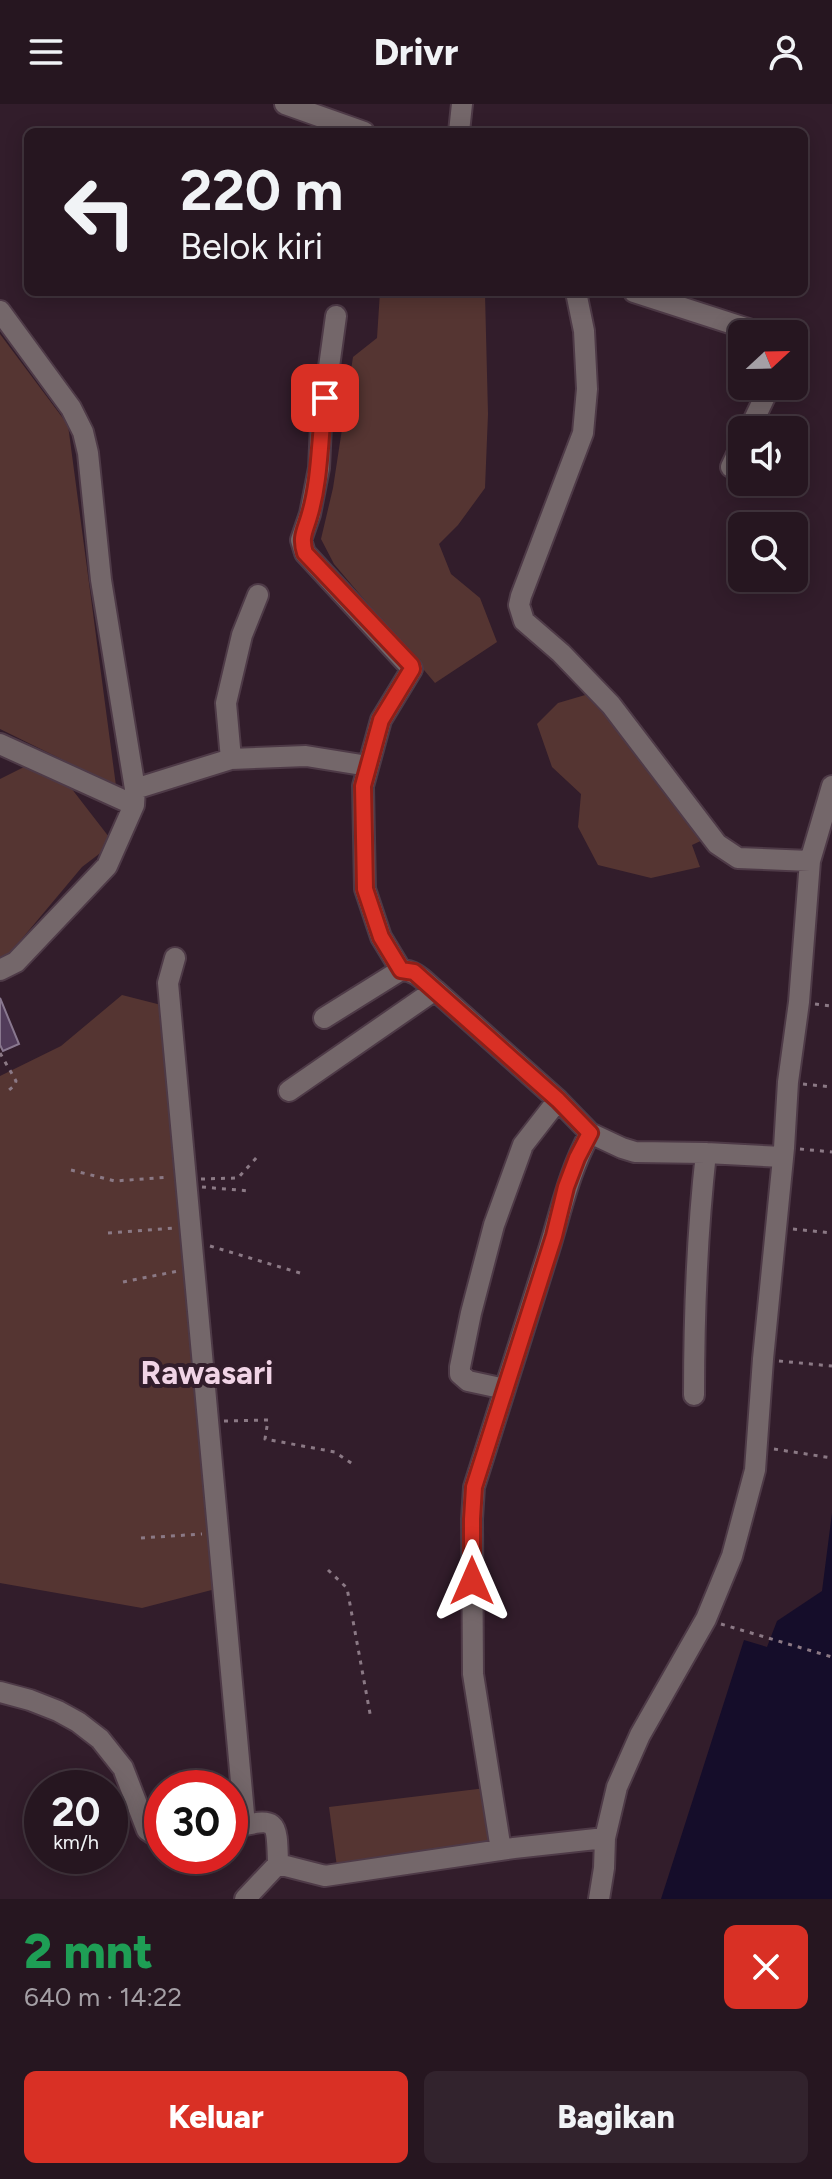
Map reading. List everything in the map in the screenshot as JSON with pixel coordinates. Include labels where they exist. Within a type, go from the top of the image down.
[{"type":"street","points":[[285,104],[353,128]]},
{"type":"street","points":[[459,128],[462,104]]},
{"type":"street","points":[[577,296],[584,331],[587,389],[583,433],[521,596],[519,605],[524,621],[561,653],[611,705],[717,844],[738,858],[810,861]]},
{"type":"street","points":[[646,296],[728,322]]},
{"type":"street","points":[[0,311],[71,408],[83,432],[88,453],[101,580],[134,797],[107,866],[16,962],[0,970]]},
{"type":"street","points":[[336,316],[321,425],[319,468],[310,514],[301,540],[305,553],[412,669],[381,720],[363,786],[365,889],[381,937],[401,970]]},
{"type":"street","points":[[231,759],[226,703],[242,635],[258,595]]},
{"type":"street","points":[[0,744],[134,797],[231,759],[306,756],[368,766]]},
{"type":"street","points":[[599,1899],[605,1838],[617,1787],[640,1735],[706,1619],[732,1556],[755,1470],[810,861],[832,786]]},
{"type":"street","points":[[175,958],[168,983],[218,1533],[234,1770]]},
{"type":"street","points":[[324,1018],[401,970],[414,972],[558,1100],[590,1133],[635,1152],[783,1153]]},
{"type":"street","points":[[289,1091],[435,990]]},
{"type":"street","points":[[505,1389],[468,1381],[460,1374],[460,1367],[494,1225],[518,1158],[523,1145],[558,1100]]},
{"type":"street","points":[[501,1850],[473,1674],[474,1487],[554,1236],[566,1187],[590,1133]]},
{"type":"street","points":[[694,1395],[694,1313],[706,1153]]},
{"type":"street","points":[[0,1692],[58,1711],[100,1739],[123,1768],[144,1822]]},
{"type":"street","points":[[245,1899],[278,1864],[277,1830],[271,1823],[248,1824]]},
{"type":"street","points":[[278,1864],[325,1876],[605,1838]]},
{"type":"path","points":[[0,1053],[16,1081],[9,1090]]},
{"type":"path","points":[[788,1082],[832,1087]]},
{"type":"path","points":[[783,1153],[832,1152]]},
{"type":"path","points":[[71,1170],[115,1181],[238,1178],[257,1157]]},
{"type":"path","points":[[185,1181],[250,1191]]},
{"type":"path","points":[[777,1227],[832,1233]]},
{"type":"path","points":[[108,1233],[190,1234],[300,1273]]},
{"type":"path","points":[[123,1282],[194,1268]]},
{"type":"path","points":[[763,1359],[832,1366]]},
{"type":"path","points":[[208,1422],[268,1420],[265,1439],[335,1452],[354,1465]]},
{"type":"path","points":[[758,1447],[832,1458]]},
{"type":"path","points":[[141,1538],[218,1533]]},
{"type":"path","points":[[328,1570],[347,1588],[371,1719]]},
{"type":"path","points":[[706,1619],[832,1657]]},
{"type":"shaded area","points":[[380,296],[485,296],[488,414],[485,488],[458,525],[439,544],[451,574],[480,598],[497,642],[435,683],[334,564],[321,539],[333,488],[353,357],[377,338]]},
{"type":"shaded area","points":[[0,334],[68,425],[116,786],[0,729]]},
{"type":"shaded area","points":[[592,693],[707,838],[692,845],[700,867],[651,878],[598,865],[578,827],[581,794],[552,767],[537,724],[558,703]]},
{"type":"shaded area","points":[[30,764],[68,784],[109,837],[103,851],[82,867],[10,953],[0,959],[0,779]]},
{"type":"shaded area","points":[[122,995],[173,1008],[231,1585],[142,1608],[0,1583],[0,1076],[61,1046]]},
{"type":"shaded area","points":[[832,1513],[832,1899],[661,1899],[744,1640],[767,1647],[777,1621],[822,1591]]},
{"type":"shaded area","points":[[486,1788],[494,1847],[337,1867],[329,1807]]},
{"type":"building","points":[[0,998],[19,1044],[3,1051],[0,1045]]},
{"type":"district","name":"Rawasari","points":[[207,1373]]},
{"type":"route","points":[[325,398],[319,468],[310,514],[301,540],[303,547],[305,553],[412,669],[381,720],[363,786],[365,889],[372,914],[381,937],[401,970],[414,972],[558,1100],[590,1133],[566,1187],[554,1236],[474,1487],[472,1581]]}]
